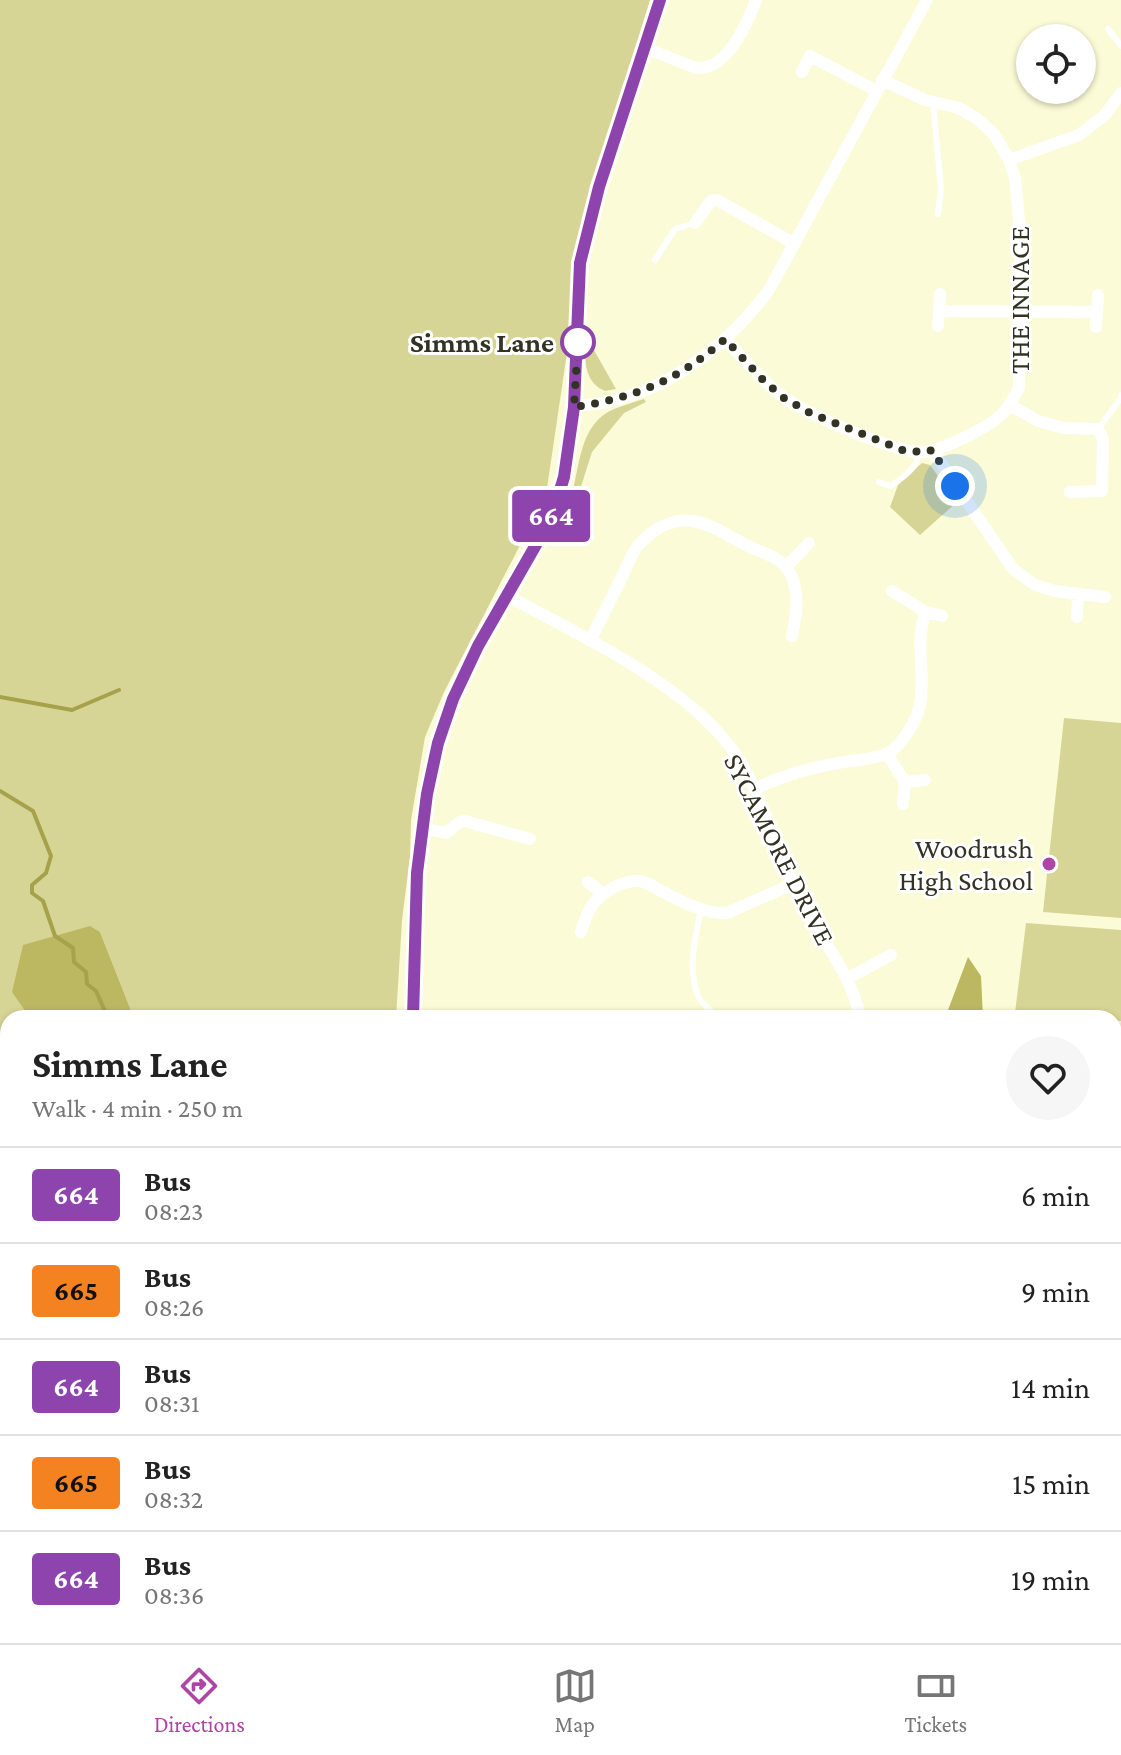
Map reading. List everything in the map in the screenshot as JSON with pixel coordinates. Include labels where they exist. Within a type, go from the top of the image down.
[{"type":"street","points":[[413,1010],[417,873],[427,794],[438,743],[453,699],[478,646],[545,529],[564,477],[574,407],[580,263],[599,187],[660,0]]},
{"type":"street","points":[[645,48],[705,69],[720,61],[731,47],[746,26],[756,0]]},
{"type":"street","points":[[574,407],[610,402],[650,389],[697,362],[753,312],[795,244],[927,0]]},
{"type":"street","name":"THE INNAGE","points":[[802,72],[810,56],[879,86],[959,108],[994,134],[1015,178],[1021,241],[1019,388],[1000,417],[967,436],[926,451]]},
{"type":"street","points":[[1009,160],[1079,135],[1105,115],[1121,93]]},
{"type":"street","points":[[695,223],[711,201],[717,200],[795,244]]},
{"type":"street","points":[[938,326],[940,294]]},
{"type":"street","points":[[1096,327],[1098,295]]},
{"type":"street","points":[[939,311],[1096,312]]},
{"type":"street","points":[[725,339],[765,382],[810,413],[905,451],[926,451],[1013,569],[1035,585],[1078,595],[1105,597]]},
{"type":"street","points":[[1010,405],[1038,421],[1064,428],[1098,429],[1103,439],[1102,491],[1070,492]]},
{"type":"street","points":[[590,641],[637,547],[653,532],[677,521],[689,520],[710,524],[777,558],[786,567],[792,576],[798,607],[792,636]]},
{"type":"street","points":[[786,567],[809,543]]},
{"type":"street","points":[[892,591],[926,612],[942,616]]},
{"type":"street","name":"SYCAMORE DRIVE","points":[[506,595],[655,679],[714,729],[740,761],[755,789],[793,884],[810,918],[848,978],[858,1010]]},
{"type":"street","points":[[1077,617],[1078,595]]},
{"type":"street","points":[[755,789],[808,768],[887,754],[903,739],[912,726],[920,704],[921,625],[926,612]]},
{"type":"street","points":[[887,754],[905,782],[903,804]]},
{"type":"street","points":[[905,782],[925,780]]},
{"type":"street","points":[[423,828],[446,833],[465,821],[530,839]]},
{"type":"street","points":[[588,882],[602,893]]},
{"type":"street","points":[[581,932],[590,907],[602,893],[623,883],[643,882],[715,914],[727,913],[793,884]]},
{"type":"street","name":"SYCAMORE DRIVE","points":[[848,978],[891,955]]},
{"type":"lane","points":[[1108,29],[1121,46]]},
{"type":"lane","points":[[933,102],[941,189],[938,214]]},
{"type":"lane","points":[[655,260],[675,229],[695,223]]},
{"type":"lane","points":[[1098,429],[1121,395]]},
{"type":"lane","points":[[879,482],[891,486],[913,469],[926,451]]},
{"type":"lane","points":[[701,910],[693,971],[699,1000],[710,1010]]},
{"type":"shaded area","points":[[0,0],[650,0],[614,118],[573,312],[546,495],[444,692],[425,737],[411,820],[396,1010],[131,1010],[100,932],[12,991],[25,1010],[0,1010]]},
{"type":"shaded area","points":[[586,336],[616,389],[605,391],[592,381],[586,368]]},
{"type":"shaded area","points":[[644,399],[646,402],[624,413],[592,452],[577,499],[571,498],[583,447],[594,425],[614,409]]},
{"type":"shaded area","points":[[922,463],[930,465],[957,502],[920,535],[890,507],[898,485]]},
{"type":"shaded area","points":[[1064,718],[1121,723],[1121,918],[1043,912]]},
{"type":"shaded area","points":[[1026,923],[1121,930],[1121,1010],[1015,1010]]},
{"type":"shaded area","points":[[90,926],[100,932],[131,1010],[24,1010],[12,992],[23,945]]},
{"type":"shaded area","points":[[968,957],[981,976],[983,1010],[948,1010]]},
{"type":"waterway","points":[[0,697],[72,710],[119,690]]},
{"type":"waterway","points":[[0,791],[33,811],[51,856],[46,873],[32,885],[32,893],[43,901],[55,936],[73,948],[74,962],[86,972],[87,984],[96,991],[104,1010]]},
{"type":"bus line","name":"664","points":[[413,1010],[417,873],[427,794],[438,743],[453,699],[478,646],[545,529],[564,477],[574,407],[580,263],[599,187],[660,0]]},
{"type":"place","name":"Simms Lane","points":[[578,342]]},
{"type":"place","name":"Woodrush High School","points":[[1049,864]]},
{"type":"route","points":[[578,342],[574,407],[610,402],[650,389],[707,355],[725,339],[765,382],[810,413],[905,451],[932,450],[955,486]]}]
